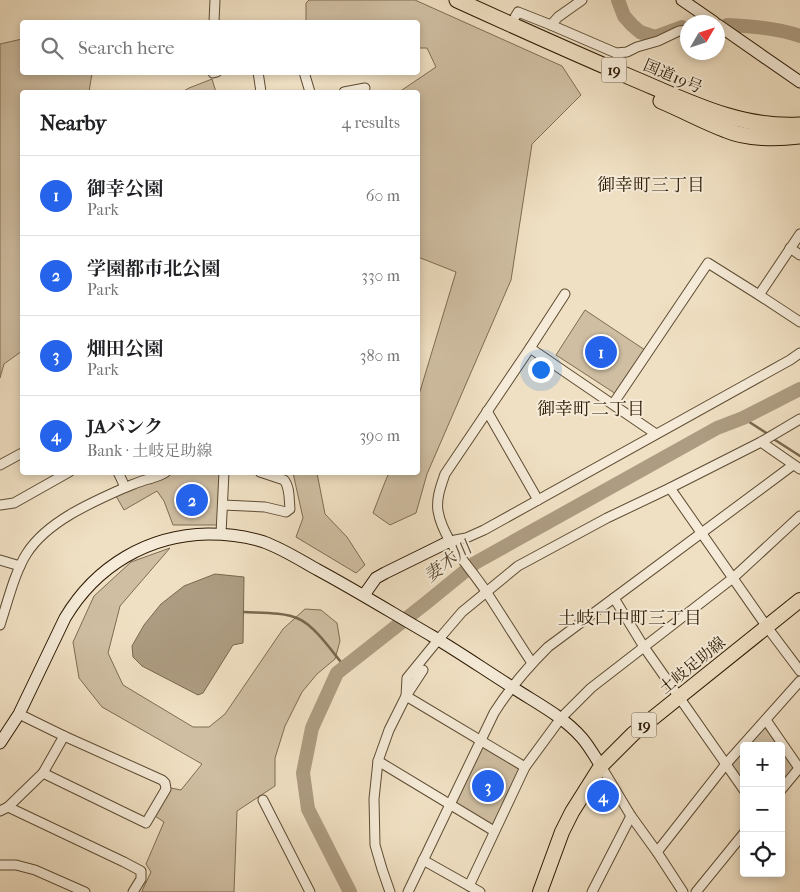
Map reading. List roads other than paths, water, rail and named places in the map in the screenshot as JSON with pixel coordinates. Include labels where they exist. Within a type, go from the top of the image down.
[{"type":"highway","name":"国道19号","points":[[457,0],[711,111],[757,124],[800,116]]},
{"type":"highway","name":"国道19号","points":[[476,0],[713,103],[775,121],[800,126]]},
{"type":"highway","points":[[575,53],[604,73],[728,131],[769,138],[800,136]]},
{"type":"main road","name":"土岐足助線","points":[[540,892],[562,832],[572,812],[601,766],[633,734],[800,600]]},
{"type":"street","points":[[214,20],[215,0]]},
{"type":"street","points":[[551,25],[558,17],[582,0]]},
{"type":"street","points":[[682,0],[703,15]]},
{"type":"street","points":[[515,17],[518,12],[622,54],[680,31]]},
{"type":"street","points":[[725,30],[800,82]]},
{"type":"street","points":[[259,75],[262,90]]},
{"type":"street","points":[[305,75],[309,90]]},
{"type":"street","points":[[354,90],[365,88]]},
{"type":"street","points":[[759,295],[800,234]]},
{"type":"street","points":[[790,248],[800,255]]},
{"type":"street","points":[[614,404],[708,263],[800,322]]},
{"type":"street","points":[[532,663],[453,544],[441,521],[438,510],[438,493],[446,474],[565,294]]},
{"type":"street","points":[[530,348],[656,434]]},
{"type":"street","points":[[364,595],[376,578],[484,530],[800,353]]},
{"type":"street","points":[[487,411],[538,500]]},
{"type":"street","points":[[406,696],[407,678],[435,638],[485,590],[518,566],[607,518],[761,442],[800,419]]},
{"type":"street","points":[[408,892],[494,713],[506,694],[548,647],[701,532],[797,467],[761,442]]},
{"type":"street","points":[[0,466],[20,454]]},
{"type":"street","points":[[0,505],[14,504],[64,475]]},
{"type":"street","points":[[119,475],[125,488]]},
{"type":"street","points":[[0,624],[20,566],[33,545],[56,524],[86,506],[125,488],[162,475]]},
{"type":"street","points":[[220,534],[224,475]]},
{"type":"street","points":[[223,505],[265,507],[289,511],[288,486],[286,482],[269,475]]},
{"type":"street","points":[[670,488],[800,671]]},
{"type":"street","points":[[469,886],[525,767],[561,718],[591,688],[733,578],[800,516]]},
{"type":"street","points":[[0,743],[19,714],[65,618],[88,587],[98,577],[121,559],[159,542],[190,535],[220,534],[238,536],[280,549],[364,595],[561,718],[582,738],[631,816],[683,892]]},
{"type":"street","points":[[0,560],[20,566]]},
{"type":"street","points":[[614,598],[678,698],[742,787]]},
{"type":"street","points":[[390,892],[375,846],[374,799],[378,761],[389,730],[422,670]]},
{"type":"street","points":[[657,852],[726,764],[800,681]]},
{"type":"street","points":[[406,696],[525,767]]},
{"type":"street","points":[[19,714],[162,780],[165,783],[166,789],[146,823],[43,773]]},
{"type":"street","points":[[766,720],[799,772],[784,787]]},
{"type":"street","points":[[64,736],[43,773],[4,809],[141,871],[141,879],[133,892]]},
{"type":"street","points":[[378,761],[494,831]]},
{"type":"street","points":[[263,800],[310,892]]},
{"type":"street","points":[[592,892],[631,816]]},
{"type":"street","points":[[696,892],[740,838]]},
{"type":"street","points":[[423,860],[480,892]]},
{"type":"street","points":[[0,865],[16,865],[36,870],[85,892]]},
{"type":"waterway","points":[[618,0],[624,16],[640,32],[655,37],[680,28]]},
{"type":"waterway","points":[[727,25],[773,29],[800,36]]},
{"type":"waterway","name":"妻木川","points":[[350,892],[308,809],[303,773],[312,728],[337,673],[475,563],[717,428],[743,418],[800,389]]},
{"type":"waterway","points":[[743,418],[768,434]]},
{"type":"waterway","points":[[772,438],[800,456]]},
{"type":"waterway","points":[[244,612],[279,614],[305,622],[345,667]]},
{"type":"place","name":"御幸公園","points":[[601,352]]},
{"type":"place","name":"学園都市北公園","points":[[192,500]]},
{"type":"place","name":"畑田公園","points":[[488,786]]},
{"type":"place","name":"JAバンク","points":[[603,796]]},
{"type":"district","name":"御幸町三丁目","points":[[651,185]]},
{"type":"district","name":"御幸町二丁目","points":[[591,409]]},
{"type":"district","name":"土岐口中町三丁目","points":[[630,618]]}]
